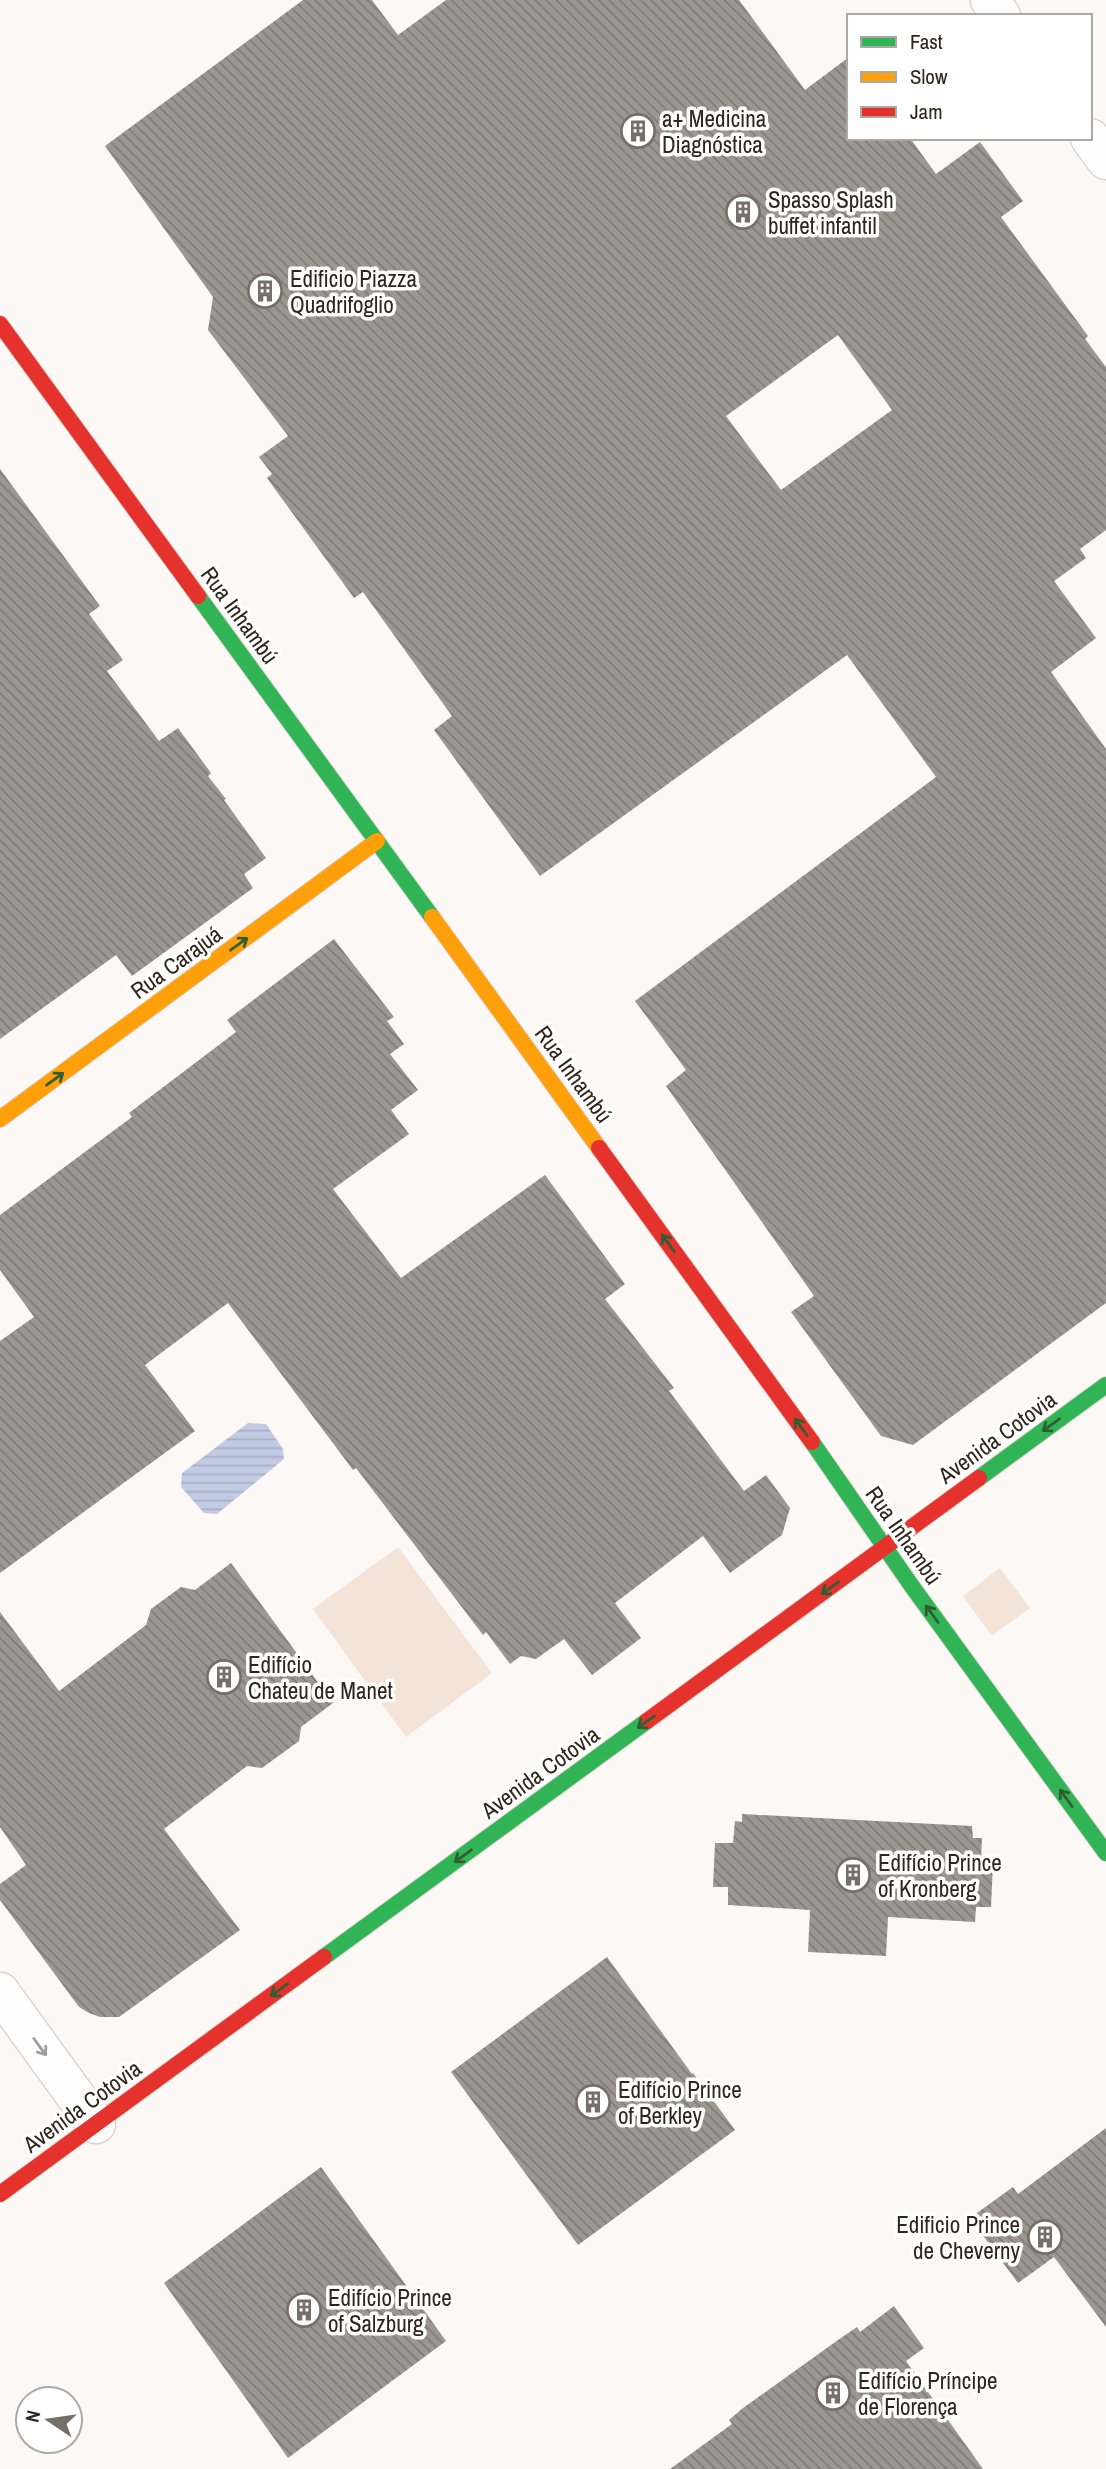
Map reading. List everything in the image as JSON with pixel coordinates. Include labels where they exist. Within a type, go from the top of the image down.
[{"type":"street","points":[[1091,140],[1106,160]]},
{"type":"street","name":"Rua Inhambú","points":[[0,324],[810,1439],[885,1548],[1106,1853]]},
{"type":"street","name":"Rua Carajuá","points":[[0,1119],[377,841]]},
{"type":"street","name":"Avenida Cotovia","points":[[0,2194],[1106,1385]]},
{"type":"street","points":[[0,1992],[96,2124]]},
{"type":"shaded area","points":[[398,1547],[492,1673],[406,1737],[313,1609]]},
{"type":"shaded area","points":[[1000,1568],[1030,1608],[992,1636],[963,1596]]},
{"type":"water","points":[[248,1423],[266,1424],[283,1449],[284,1459],[217,1514],[204,1513],[181,1487],[182,1473]]},
{"type":"building","points":[[303,0],[372,0],[398,35],[446,0],[739,0],[805,90],[847,58],[847,140],[911,140],[936,174],[980,142],[1023,201],[1001,217],[1088,336],[1085,339],[1106,367],[1106,530],[1080,549],[1086,558],[1054,581],[1096,638],[1051,672],[1106,749],[1106,1303],[913,1445],[881,1436],[791,1312],[814,1296],[666,1086],[686,1070],[635,1001],[936,777],[847,655],[540,876],[434,730],[452,716],[363,592],[354,598],[267,478],[272,474],[259,457],[288,436],[208,330],[213,297],[105,146]],"holes":[[[838,335],[892,410],[781,490],[726,416]]]},
{"type":"building","points":[[0,469],[100,606],[89,614],[123,660],[107,671],[159,741],[178,728],[211,773],[208,776],[226,799],[224,800],[266,858],[244,874],[253,888],[132,976],[116,955],[0,1039]]},
{"type":"building","points":[[334,939],[394,1017],[387,1021],[404,1044],[390,1054],[418,1090],[391,1110],[409,1134],[333,1189],[401,1278],[545,1175],[625,1284],[605,1299],[674,1388],[669,1391],[744,1491],[766,1475],[790,1508],[782,1535],[730,1573],[703,1536],[615,1603],[641,1638],[592,1675],[564,1639],[536,1659],[521,1656],[510,1664],[486,1632],[483,1635],[356,1468],[353,1470],[228,1303],[145,1365],[195,1431],[0,1573],[0,1341],[34,1317],[0,1270],[0,1215],[132,1117],[129,1113],[236,1032],[227,1020]]},
{"type":"building","points":[[231,1563],[333,1703],[301,1727],[299,1741],[262,1768],[247,1766],[164,1829],[240,1930],[119,2017],[100,2017],[79,2007],[0,1900],[0,1884],[26,1865],[0,1827],[0,1612],[59,1691],[146,1625],[151,1609],[181,1587],[195,1590]]},
{"type":"building","name":"Edifício Prince of Kronberg","points":[[742,1814],[972,1826],[973,1838],[982,1838],[981,1861],[993,1863],[991,1907],[976,1907],[975,1922],[888,1917],[886,1956],[808,1952],[810,1910],[728,1905],[728,1887],[713,1887],[715,1843],[733,1843],[735,1821],[742,1822]]},
{"type":"building","name":"Edifício Prince of Berkley","points":[[607,1957],[735,2130],[578,2245],[451,2072]]},
{"type":"building","name":"Edificio Prince de Cheverny","points":[[1106,2128],[1106,2327],[1054,2257],[1018,2283],[970,2218],[1013,2187],[1018,2194]]},
{"type":"building","name":"Edifício Prince of Salzburg","points":[[321,2167],[446,2341],[288,2458],[164,2283]]},
{"type":"building","name":"Edifício Príncipe de Florença","points":[[894,2306],[924,2348],[906,2361],[983,2469],[670,2469],[732,2424],[729,2420],[743,2408],[857,2327],[860,2332]]},
{"type":"traffic: fast","points":[[198,596],[432,917]]},
{"type":"traffic: fast","points":[[979,1478],[1106,1385]]},
{"type":"traffic: fast","points":[[812,1442],[911,1585],[1106,1853]]},
{"type":"traffic: fast","points":[[324,1957],[647,1721]]},
{"type":"traffic: slow","points":[[0,1119],[377,841]]},
{"type":"traffic: slow","points":[[432,917],[599,1148]]},
{"type":"traffic: jam","points":[[0,324],[198,596]]},
{"type":"traffic: jam","points":[[599,1148],[812,1442]]},
{"type":"traffic: jam","points":[[647,1721],[979,1478]]},
{"type":"traffic: jam","points":[[0,2194],[324,1957]]},
{"type":"place","name":"a+ Medicina Diagnóstica","points":[[638,131]]},
{"type":"place","name":"Spasso Splash buffet infantil","points":[[743,212]]},
{"type":"place","name":"Edificio Piazza Quadrifoglio","points":[[265,291]]},
{"type":"place","name":"Edifício Chateu de Manet","points":[[224,1677]]},
{"type":"place","name":"Edifício Prince of Kronberg","points":[[853,1875]]},
{"type":"place","name":"Edifício Prince of Berkley","points":[[593,2102]]},
{"type":"place","name":"Edificio Prince de Cheverny","points":[[1045,2237]]},
{"type":"place","name":"Edifício Prince of Salzburg","points":[[304,2310]]},
{"type":"place","name":"Edifício Príncipe de Florença","points":[[833,2393]]}]
